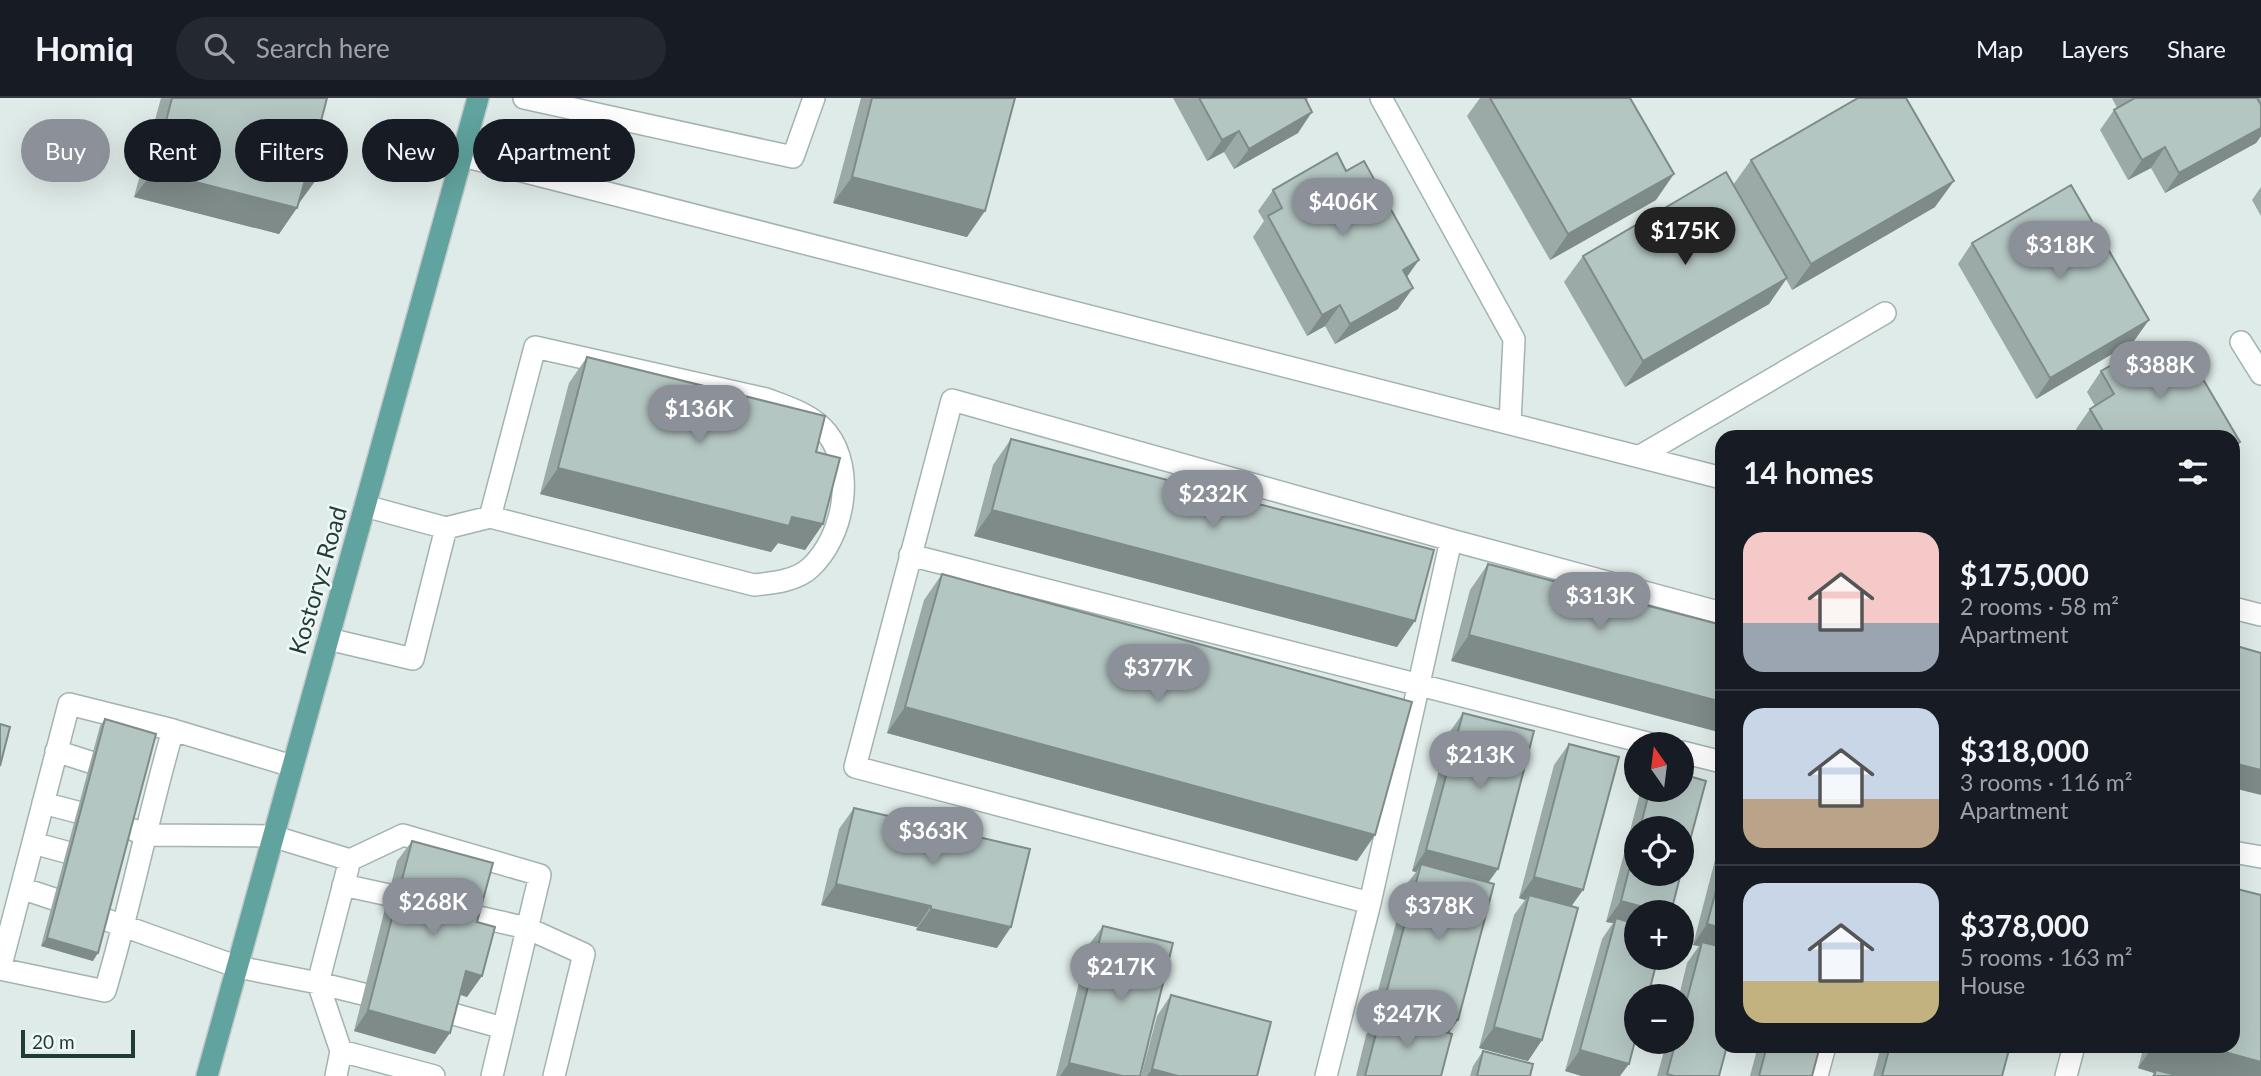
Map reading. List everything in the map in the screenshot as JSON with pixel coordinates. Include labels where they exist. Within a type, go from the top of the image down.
[{"type":"main road","name":"Kostoryz Road","points":[[207,1076],[478,98]]},
{"type":"street","points":[[524,98],[793,158],[814,98]]},
{"type":"street","points":[[1381,98],[1514,339],[1510,423]]},
{"type":"street","points":[[463,156],[1715,476]]},
{"type":"street","points":[[1640,456],[1885,313]]},
{"type":"street","points":[[2241,342],[2261,374]]},
{"type":"street","points":[[365,506],[446,528],[490,517],[754,585],[782,582],[809,570],[828,547],[839,517],[844,479],[838,454],[826,432],[800,412],[766,399],[535,347],[490,517]]},
{"type":"street","points":[[1370,903],[855,767],[952,400],[1715,611]]},
{"type":"street","points":[[328,639],[413,659],[446,528]]},
{"type":"street","points":[[1326,1076],[1370,903],[1451,540]]},
{"type":"street","points":[[910,555],[1624,737]]},
{"type":"street","points":[[2240,610],[2261,615]]},
{"type":"street","points":[[173,730],[150,778],[114,923],[105,991],[0,969],[69,704],[173,730],[292,766]]},
{"type":"street","points":[[56,751],[90,762]]},
{"type":"street","points":[[1694,755],[1715,760]]},
{"type":"street","points":[[43,803],[77,812]]},
{"type":"street","points":[[137,832],[272,836],[350,860],[403,835],[540,874],[492,1076]]},
{"type":"street","points":[[33,843],[66,852]]},
{"type":"street","points":[[2240,853],[2261,857]]},
{"type":"street","points":[[336,1076],[341,1051],[318,983],[350,860]]},
{"type":"street","points":[[343,885],[389,895]]},
{"type":"street","points":[[21,888],[54,899]]},
{"type":"street","points":[[470,915],[527,928],[584,954],[554,1076]]},
{"type":"street","points":[[114,923],[239,967],[363,994]]},
{"type":"street","points":[[446,1012],[503,1028]]},
{"type":"street","points":[[341,1051],[434,1076]]},
{"type":"street","points":[[1817,1076],[1823,1053]]},
{"type":"street","points":[[2066,1076],[2072,1053]]},
{"type":"building","points":[[172,98],[327,98],[322,119],[235,119],[235,182],[305,182],[297,208],[196,182],[221,182],[221,119],[167,119]]},
{"type":"building","points":[[872,98],[1015,98],[985,211],[852,177]]},
{"type":"building","points":[[1199,98],[1305,98],[1312,112],[1249,149],[1239,131],[1222,140]]},
{"type":"building","points":[[1490,98],[1630,98],[1674,174],[1568,234]]},
{"type":"building","points":[[1858,98],[1906,98],[1954,181],[1811,264],[1751,160]]},
{"type":"building","points":[[2135,98],[2257,98],[2261,105],[2261,128],[2179,173],[2165,147],[2142,160],[2114,110]]},
{"type":"building","points":[[1337,153],[1346,171],[1364,161],[1419,260],[1403,270],[1413,288],[1350,324],[1340,305],[1322,315],[1268,216],[1282,208],[1273,190]]},
{"type":"building","points":[[1726,172],[1787,278],[1643,361],[1583,256]]},
{"type":"building","points":[[2071,185],[2149,320],[2050,378],[1972,243]]},
{"type":"building","points":[[2150,343],[2163,366],[2187,352],[2233,430],[2102,430],[2090,409],[2114,394],[2101,371]]},
{"type":"building","points":[[587,357],[825,416],[816,452],[840,458],[823,524],[792,517],[789,526],[558,468]]},
{"type":"building","points":[[1011,439],[1434,550],[1415,621],[992,510]]},
{"type":"building","points":[[1488,564],[1715,623],[1715,700],[1469,635]]},
{"type":"building","points":[[942,574],[1412,702],[1375,835],[905,707]]},
{"type":"building","points":[[2240,647],[2261,653],[2261,770],[2240,765]]},
{"type":"building","points":[[1463,713],[1534,731],[1498,869],[1426,850]]},
{"type":"building","points":[[105,719],[156,734],[98,953],[47,938]]},
{"type":"building","points":[[0,724],[10,727],[0,766]]},
{"type":"building","points":[[1569,744],[1619,757],[1583,890],[1534,877]]},
{"type":"building","points":[[1694,778],[1706,781],[1694,826],[1694,816],[1643,816],[1647,802],[1694,802]]},
{"type":"building","points":[[854,808],[1030,849],[1011,927],[836,884]]},
{"type":"building","points":[[412,841],[493,863],[477,922],[495,927],[482,976],[466,971],[450,1033],[368,1010]]},
{"type":"building","points":[[1421,864],[1494,884],[1458,1020],[1384,1001]]},
{"type":"building","points":[[1625,886],[1678,886],[1674,900],[1621,901]]},
{"type":"building","points":[[2240,890],[2261,895],[2261,1062],[2228,1053],[2240,1053]]},
{"type":"building","points":[[1715,894],[1715,926],[1707,924]]},
{"type":"building","points":[[1529,895],[1578,908],[1542,1040],[1494,1027]]},
{"type":"building","points":[[1616,918],[1624,920],[1624,970],[1655,970],[1651,984],[1624,984],[1624,1054],[1632,1054],[1629,1064],[1580,1050]]},
{"type":"building","points":[[1103,926],[1173,943],[1140,1076],[1122,1076],[1069,1063]]},
{"type":"building","points":[[1702,942],[1715,945],[1715,1053],[1725,1053],[1719,1076],[1667,1074],[1672,1054],[1694,1054],[1694,984],[1691,984]]},
{"type":"building","points":[[1171,995],[1271,1022],[1257,1076],[1178,1076],[1152,1069]]},
{"type":"building","points":[[1381,1014],[1452,1034],[1441,1076],[1365,1076]]},
{"type":"building","points":[[1483,1051],[1533,1064],[1530,1076],[1477,1076]]},
{"type":"building","points":[[1765,1053],[1818,1053],[1812,1076],[1759,1076]]},
{"type":"building","points":[[1888,1053],[2008,1053],[2002,1076],[1882,1076]]},
{"type":"building","points":[[2156,1070],[2180,1076],[2154,1076]]}]
